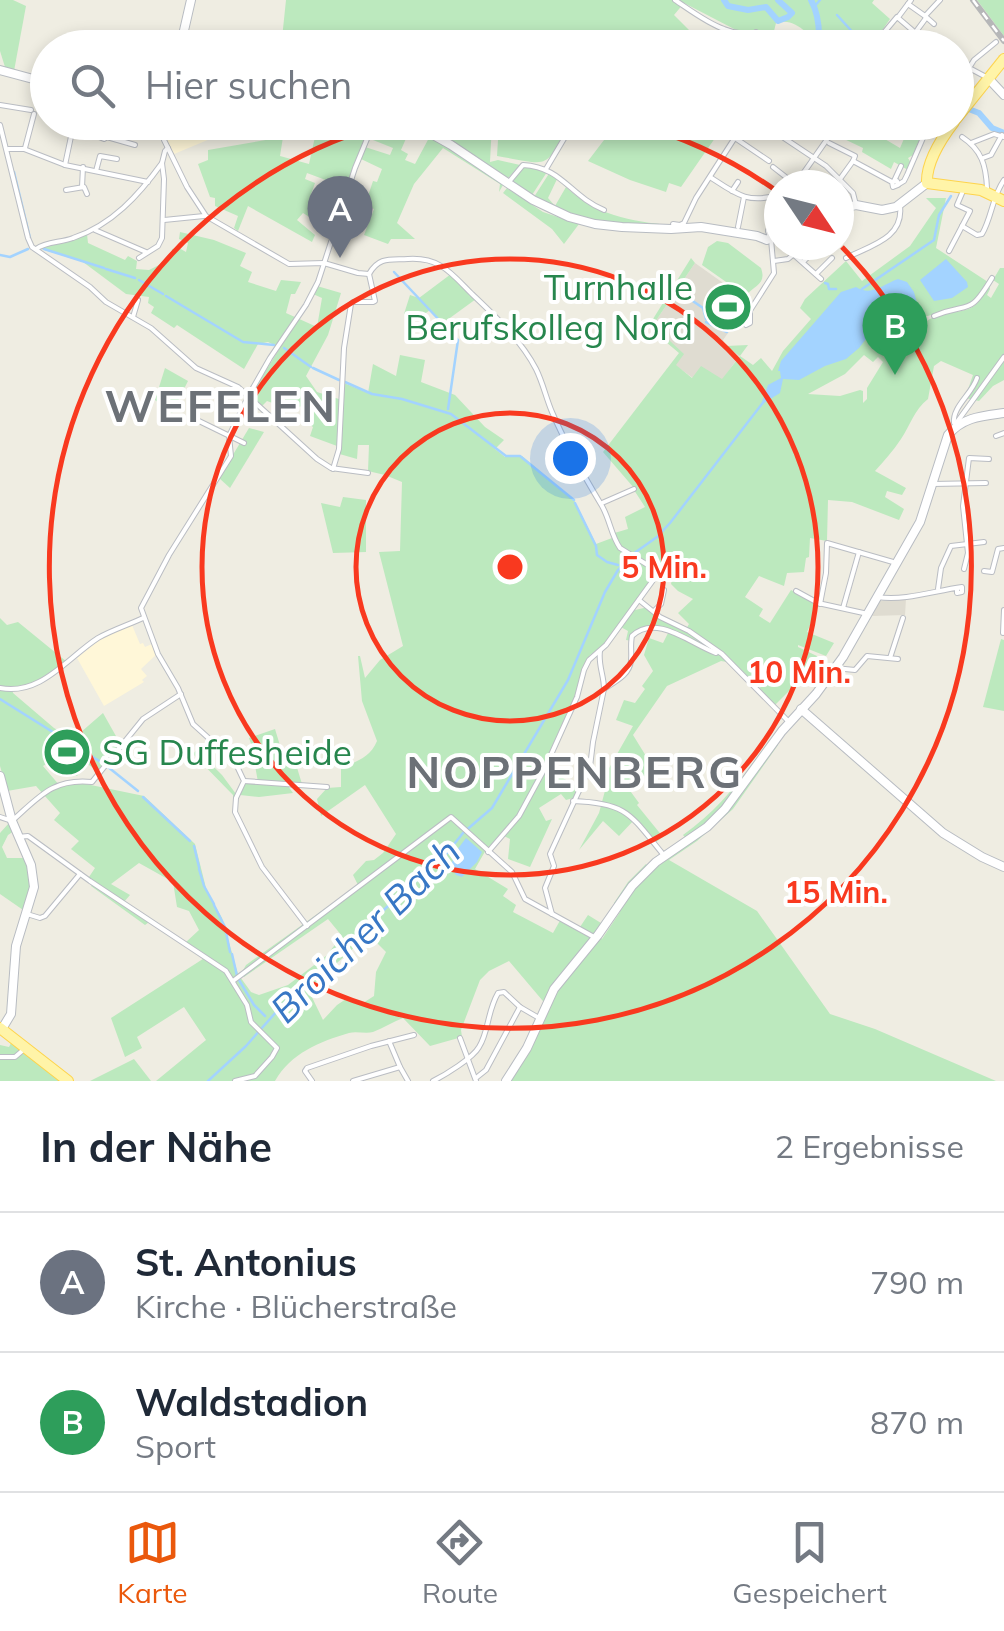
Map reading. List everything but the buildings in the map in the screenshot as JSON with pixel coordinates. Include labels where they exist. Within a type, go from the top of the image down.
[{"type":"main road","points":[[184,30],[191,0]]},
{"type":"main road","points":[[974,96],[1004,58]]},
{"type":"main road","points":[[0,70],[30,79]]},
{"type":"main road","points":[[988,78],[1004,95]]},
{"type":"main road","points":[[442,140],[556,213],[596,224],[764,233]]},
{"type":"main road","points":[[856,205],[882,210],[900,206],[925,179],[941,140]]},
{"type":"main road","points":[[925,179],[995,196]]},
{"type":"main road","points":[[506,1081],[528,1048],[562,977],[639,878],[725,809],[835,668],[920,522],[944,444],[954,428],[975,417],[1004,414]]},
{"type":"main road","points":[[801,709],[944,833],[1004,868]]},
{"type":"main road","points":[[790,722],[810,718]]},
{"type":"main road","points":[[0,776],[12,822],[34,876],[34,892],[14,954],[11,1014],[1,1029],[68,1081]]},
{"type":"street","points":[[675,0],[727,30]]},
{"type":"street","points":[[887,30],[910,2],[934,24]]},
{"type":"street","points":[[917,30],[933,5],[938,2],[944,10]]},
{"type":"street","points":[[897,17],[912,30]]},
{"type":"street","points":[[974,60],[996,42]]},
{"type":"street","points":[[974,71],[988,78]]},
{"type":"street","points":[[0,105],[30,111]]},
{"type":"street","points":[[0,125],[32,247],[106,302],[151,328],[196,368],[238,387],[316,459],[332,469],[368,472]]},
{"type":"street","points":[[24,150],[30,125]]},
{"type":"street","points":[[971,142],[1003,135],[983,158]]},
{"type":"street","points":[[65,165],[69,140]]},
{"type":"street","points":[[116,140],[135,146]]},
{"type":"street","points":[[165,140],[206,216],[289,264],[324,263],[370,274]]},
{"type":"street","points":[[244,781],[235,762],[196,728],[158,654],[141,605],[231,456],[229,436],[248,397],[318,282],[367,140]]},
{"type":"street","points":[[546,169],[563,140]]},
{"type":"street","points":[[672,224],[684,223],[734,140]]},
{"type":"street","points":[[738,140],[768,161]]},
{"type":"street","points":[[786,140],[829,170]]},
{"type":"street","points":[[807,170],[827,140]]},
{"type":"street","points":[[829,142],[895,182],[904,181],[920,140]]},
{"type":"street","points":[[967,140],[983,158],[987,185],[995,196]]},
{"type":"street","points":[[139,258],[161,242],[162,163],[168,148]]},
{"type":"street","points":[[6,149],[24,150],[50,162],[148,182]]},
{"type":"street","points":[[846,170],[858,150]]},
{"type":"street","points":[[96,170],[100,156],[118,160]]},
{"type":"street","points":[[36,248],[95,230],[136,196],[162,163]]},
{"type":"street","points":[[508,184],[523,165],[546,169],[585,201],[604,210]]},
{"type":"street","points":[[895,182],[901,166]]},
{"type":"street","points":[[773,167],[777,170]]},
{"type":"street","points":[[82,187],[83,168]]},
{"type":"street","points":[[710,176],[744,197],[764,198]]},
{"type":"street","points":[[962,226],[982,234],[1004,180]]},
{"type":"street","points":[[732,191],[738,182]]},
{"type":"street","points":[[66,190],[85,187],[87,194]]},
{"type":"street","points":[[949,251],[970,211],[958,205],[964,187]]},
{"type":"street","points":[[738,227],[744,197]]},
{"type":"street","points":[[854,197],[856,205]]},
{"type":"street","points":[[854,255],[891,234],[901,214],[900,206]]},
{"type":"street","points":[[164,220],[206,216]]},
{"type":"street","points":[[95,230],[148,253]]},
{"type":"street","points":[[332,469],[339,449],[344,348],[351,304],[375,300],[370,274],[384,259],[426,258],[442,266],[499,319],[524,350],[539,374],[551,411],[578,466],[601,504],[616,543],[659,572],[584,670],[557,742],[518,816],[488,852]]},
{"type":"street","points":[[750,311],[773,277],[774,261],[788,260]]},
{"type":"street","points":[[800,260],[818,277],[831,260]]},
{"type":"street","points":[[934,316],[972,306],[992,278]]},
{"type":"street","points":[[133,317],[138,300]]},
{"type":"street","points":[[954,428],[1004,357]]},
{"type":"street","points":[[954,428],[954,413],[972,391],[976,378]]},
{"type":"street","points":[[200,421],[244,443]]},
{"type":"street","points":[[996,436],[1004,434]]},
{"type":"street","points":[[964,569],[968,543],[963,512],[968,458],[989,459]]},
{"type":"street","points":[[932,484],[986,483]]},
{"type":"street","points":[[601,504],[634,489]]},
{"type":"street","points":[[938,590],[950,546],[984,542]]},
{"type":"street","points":[[820,604],[827,543],[897,563]]},
{"type":"street","points":[[984,571],[994,573],[998,549],[1004,548]]},
{"type":"street","points":[[843,608],[860,552]]},
{"type":"street","points":[[877,598],[919,596],[957,588]]},
{"type":"street","points":[[654,611],[664,599],[664,590]]},
{"type":"street","points":[[796,591],[820,604],[868,614]]},
{"type":"street","points":[[640,600],[722,654],[790,722]]},
{"type":"street","points":[[1003,633],[1004,610]]},
{"type":"street","points":[[0,688],[28,687],[63,667],[102,636],[143,618]]},
{"type":"street","points":[[890,658],[903,618]]},
{"type":"street","points":[[614,680],[621,680],[626,674],[631,662],[632,636],[645,628],[664,628],[722,654]]},
{"type":"street","points":[[552,914],[545,891],[554,866],[550,854],[590,767],[604,689],[600,651]]},
{"type":"street","points":[[835,668],[855,670],[867,656],[898,659]]},
{"type":"street","points":[[604,689],[616,672]]},
{"type":"street","points":[[0,817],[12,822],[58,785],[69,781],[92,782],[143,720],[180,694]]},
{"type":"street","points":[[244,781],[327,787]]},
{"type":"street","points":[[244,781],[235,812],[262,866],[307,926]]},
{"type":"street","points":[[573,802],[604,802],[621,810],[635,820],[664,856]]},
{"type":"street","points":[[232,981],[451,817],[512,872],[525,899],[596,938]]},
{"type":"street","points":[[18,836],[28,836],[222,968],[247,1005],[251,1022],[277,1048],[255,1076],[240,1080]]},
{"type":"street","points":[[27,914],[45,916],[80,874]]},
{"type":"street","points":[[433,1081],[481,1045],[498,993],[504,992],[520,1007],[542,1014]]},
{"type":"street","points":[[460,1038],[476,1080],[486,1070],[520,1007]]},
{"type":"street","points":[[312,1081],[307,1068],[414,1035]]},
{"type":"street","points":[[390,1041],[408,1081]]},
{"type":"street","points":[[0,1056],[14,1057],[25,1047]]},
{"type":"street","points":[[353,1081],[400,1067]]},
{"type":"street","points":[[446,1073],[452,1081]]},
{"type":"shaded area","points":[[166,140],[208,140],[174,154]]},
{"type":"shaded area","points":[[695,263],[750,302],[723,340],[740,355],[722,380],[693,378],[675,365],[683,354],[653,325]]},
{"type":"shaded area","points":[[906,599],[905,615],[872,616],[880,601]]},
{"type":"shaded area","points":[[132,625],[140,644],[152,644],[157,654],[141,669],[147,676],[144,682],[104,706],[77,658],[102,638]]},
{"type":"green space","points":[[0,0],[26,6],[14,71],[5,67],[0,51]]},
{"type":"green space","points":[[286,0],[874,0],[872,3],[890,19],[882,30],[803,30],[784,22],[776,23],[774,30],[736,30],[684,3],[674,15],[689,30],[283,30]]},
{"type":"green space","points":[[977,0],[1004,0],[1004,36]]},
{"type":"green space","points":[[283,140],[280,156],[309,164],[314,140],[365,140],[347,188],[307,173],[305,179],[315,183],[310,197],[324,204],[314,220],[303,213],[297,220],[315,235],[312,242],[248,206],[238,231],[234,228],[238,216],[215,206],[215,198],[210,197],[198,164],[208,160],[208,150]]},
{"type":"green space","points":[[373,140],[405,140],[401,150],[408,154],[405,160],[415,164],[428,140],[436,140],[503,185],[499,192],[500,184],[443,148],[414,184],[397,223],[415,239],[391,239],[388,244],[364,235],[374,209],[365,205],[373,181],[377,182],[382,169],[361,159],[365,147],[390,155],[393,148]]},
{"type":"green space","points":[[442,140],[491,140],[490,162],[520,165],[507,179]]},
{"type":"green space","points":[[498,140],[561,140],[544,161],[497,156]]},
{"type":"green space","points":[[604,140],[714,140],[681,187],[669,183],[666,192],[588,161]]},
{"type":"green space","points":[[846,140],[886,140],[900,148],[903,140],[920,140],[908,158],[908,170],[894,162],[891,169],[862,152],[863,148]]},
{"type":"green space","points":[[524,166],[547,172],[532,195],[513,181]]},
{"type":"green space","points":[[550,172],[558,177],[548,198],[555,206],[566,187],[589,204],[614,215],[671,225],[609,224],[582,219],[534,197]]},
{"type":"green space","points":[[507,188],[543,212],[579,224],[564,244],[552,229],[503,193]]},
{"type":"green space","points":[[926,198],[946,198],[936,248],[988,282],[971,303],[914,320],[895,333],[898,337],[939,315],[970,308],[979,302],[989,285],[987,295],[991,298],[999,284],[993,280],[1004,268],[1004,380],[979,401],[965,398],[973,375],[941,361],[934,366],[928,399],[875,471],[906,488],[902,495],[887,491],[885,497],[904,509],[899,520],[852,502],[828,500],[827,541],[810,538],[804,572],[787,573],[784,586],[759,576],[745,597],[763,609],[759,616],[770,623],[791,590],[819,605],[807,632],[834,643],[826,656],[798,645],[819,657],[807,674],[799,668],[793,676],[799,681],[772,708],[757,691],[780,666],[771,658],[747,682],[721,661],[667,686],[633,735],[654,769],[628,788],[663,837],[656,842],[635,819],[619,836],[603,821],[579,850],[599,813],[606,787],[600,784],[633,726],[616,720],[624,700],[635,703],[653,671],[644,655],[649,638],[663,643],[669,631],[653,626],[634,634],[632,641],[626,640],[628,631],[619,626],[582,668],[575,696],[543,766],[578,787],[573,798],[566,800],[561,794],[539,808],[546,821],[552,819],[530,867],[508,859],[510,839],[502,835],[487,848],[475,869],[508,889],[503,896],[516,905],[513,912],[553,933],[562,917],[580,927],[588,915],[601,923],[595,932],[602,939],[620,912],[614,903],[628,882],[646,864],[650,869],[688,841],[683,835],[720,803],[770,739],[778,745],[733,809],[669,860],[757,911],[830,1014],[996,1081],[510,1081],[526,1057],[548,1007],[509,961],[480,980],[461,1030],[462,1037],[430,1046],[403,1018],[373,1032],[349,1033],[317,1045],[289,1063],[275,1081],[156,1081],[206,1040],[184,1007],[137,1037],[142,1048],[125,1057],[111,1018],[206,957],[185,943],[199,930],[189,911],[177,907],[173,882],[139,863],[111,884],[130,895],[124,902],[152,920],[145,925],[91,886],[94,881],[89,877],[95,868],[71,849],[79,841],[54,820],[60,813],[36,786],[7,791],[0,766],[0,618],[7,625],[18,622],[67,662],[28,686],[12,689],[13,693],[73,739],[103,713],[121,745],[99,772],[86,763],[77,776],[51,761],[43,766],[60,786],[86,784],[144,796],[195,844],[207,892],[222,918],[238,974],[251,992],[259,995],[288,985],[326,956],[342,936],[328,919],[244,977],[246,965],[358,885],[353,875],[366,861],[383,853],[396,834],[365,785],[321,816],[317,799],[327,788],[341,787],[341,769],[366,755],[377,741],[362,701],[358,656],[365,678],[380,660],[403,646],[379,552],[400,551],[402,482],[368,471],[369,445],[358,445],[357,459],[336,453],[337,446],[310,436],[310,409],[289,409],[267,401],[262,406],[250,396],[280,348],[268,342],[258,344],[244,369],[177,325],[174,328],[151,313],[154,307],[148,303],[149,297],[126,294],[83,262],[38,248],[87,234],[88,243],[125,260],[128,256],[137,261],[136,269],[149,270],[171,259],[172,249],[186,252],[188,243],[179,239],[180,232],[214,240],[246,253],[240,266],[252,272],[248,282],[276,291],[281,280],[301,282],[295,294],[291,294],[286,313],[317,327],[322,298],[313,294],[317,286],[341,293],[328,335],[306,376],[317,392],[342,400],[344,383],[368,393],[373,364],[396,376],[400,355],[425,360],[421,382],[455,395],[485,427],[504,440],[495,449],[505,457],[522,456],[574,500],[596,544],[628,529],[625,517],[645,507],[636,488],[603,452],[679,353],[648,327],[691,258],[695,263],[653,325],[684,354],[676,365],[692,378],[701,366],[722,379],[740,356],[753,365],[761,358],[772,371],[783,351],[811,319],[800,308],[805,299],[846,261],[862,281],[910,246],[936,208]],"holes":[[[864,355],[873,362],[878,357],[883,362],[863,403],[860,390],[840,396],[808,394],[845,374]],[[667,566],[673,575],[671,584],[693,599],[678,613],[689,624],[685,631],[665,622],[648,607],[631,611]],[[367,936],[386,952],[376,972],[374,996],[363,1003],[346,999],[323,1020],[308,989]]]},
{"type":"green space","points":[[717,241],[728,243],[761,268],[761,281],[746,296],[702,265],[708,247]]},
{"type":"green space","points":[[451,274],[476,299],[443,323],[430,310],[419,318],[404,314],[410,295],[419,298]]},
{"type":"green space","points":[[748,345],[740,356],[726,346]]},
{"type":"green space","points":[[165,368],[188,381],[172,413],[155,400]]},
{"type":"green space","points":[[249,428],[264,432],[230,488],[219,478]]},
{"type":"green space","points":[[343,497],[366,500],[366,552],[333,553],[321,503],[340,507]]},
{"type":"green space","points":[[1001,639],[1004,640],[1004,711],[983,707]]},
{"type":"green space","points":[[275,729],[285,762],[295,761],[302,784],[288,786],[293,793],[240,795],[245,783],[258,782],[254,760],[261,757],[258,750],[254,752],[249,738]]},
{"type":"green space","points":[[199,747],[236,794],[233,800],[233,795],[193,754]]},
{"type":"green space","points":[[9,823],[14,831],[2,847],[7,858],[26,858],[32,877],[26,912],[0,894],[0,833]]},
{"type":"green space","points":[[12,1041],[65,1081],[0,1081],[0,1045],[9,1047]]},
{"type":"green space","points":[[134,1059],[151,1081],[90,1081]]},
{"type":"water","points":[[946,259],[968,287],[952,298],[934,301],[920,280]]},
{"type":"water","points":[[898,279],[907,282],[914,292],[917,303],[909,316],[873,330],[846,359],[799,380],[783,379],[780,393],[762,402],[768,385],[781,378],[781,361],[841,292],[856,287],[872,290]]},
{"type":"water","points":[[466,838],[482,852],[462,877],[451,867],[454,854]]},
{"type":"waterway","points":[[724,0],[728,6],[748,10],[766,7],[778,21],[792,13],[778,0]]},
{"type":"waterway","points":[[811,0],[818,30]]},
{"type":"waterway","points":[[814,7],[820,0]]},
{"type":"waterway","points":[[837,15],[851,30]]},
{"type":"waterway","points":[[974,111],[992,128],[1004,133]]},
{"type":"waterway","points":[[14,172],[30,238]]},
{"type":"waterway","name":"Broicher Bach","points":[[862,289],[934,240],[939,215],[951,196]]},
{"type":"waterway","points":[[0,255],[10,257],[28,249]]},
{"type":"waterway","points":[[44,249],[104,268]]},
{"type":"waterway","points":[[106,269],[135,278]]},
{"type":"waterway","points":[[394,272],[458,340],[448,409]]},
{"type":"waterway","points":[[139,280],[163,294]]},
{"type":"waterway","points":[[825,283],[829,289],[836,289]]},
{"type":"waterway","points":[[668,297],[684,295],[703,308],[706,319]]},
{"type":"waterway","points":[[166,296],[243,342],[274,345]]},
{"type":"waterway","points":[[706,322],[727,332]]},
{"type":"waterway","points":[[284,348],[311,367]]},
{"type":"waterway","points":[[313,368],[339,380]]},
{"type":"waterway","points":[[345,382],[372,394],[451,414],[506,456],[520,456],[574,500]]},
{"type":"waterway","name":"Broicher Bach","points":[[208,1081],[246,1046],[293,993],[492,808],[568,680],[618,570],[670,523],[765,400]]},
{"type":"waterway","points":[[575,503],[597,555],[618,565]]},
{"type":"waterway","points":[[0,699],[104,764]]},
{"type":"waterway","points":[[108,767],[138,791]]},
{"type":"waterway","points":[[143,797],[190,841]]},
{"type":"waterway","points":[[194,846],[199,867]]},
{"type":"waterway","points":[[199,869],[214,904]]},
{"type":"waterway","points":[[214,905],[225,927],[230,952]]},
{"type":"waterway","points":[[232,954],[237,976]]},
{"type":"waterway","points":[[239,980],[265,1016]]},
{"type":"railway","points":[[973,0],[1004,41]]},
{"type":"place","name":"St. Antonius","points":[[340,258]]},
{"type":"place","name":"Turnhalle Berufskolleg Nord","points":[[728,307]]},
{"type":"place","name":"Waldstadion","points":[[895,375]]},
{"type":"place","name":"SG Duffesheide","points":[[67,752]]},
{"type":"district","name":"WEFELEN","points":[[221,405]]},
{"type":"district","name":"NOPPENBERG","points":[[575,771]]}]
